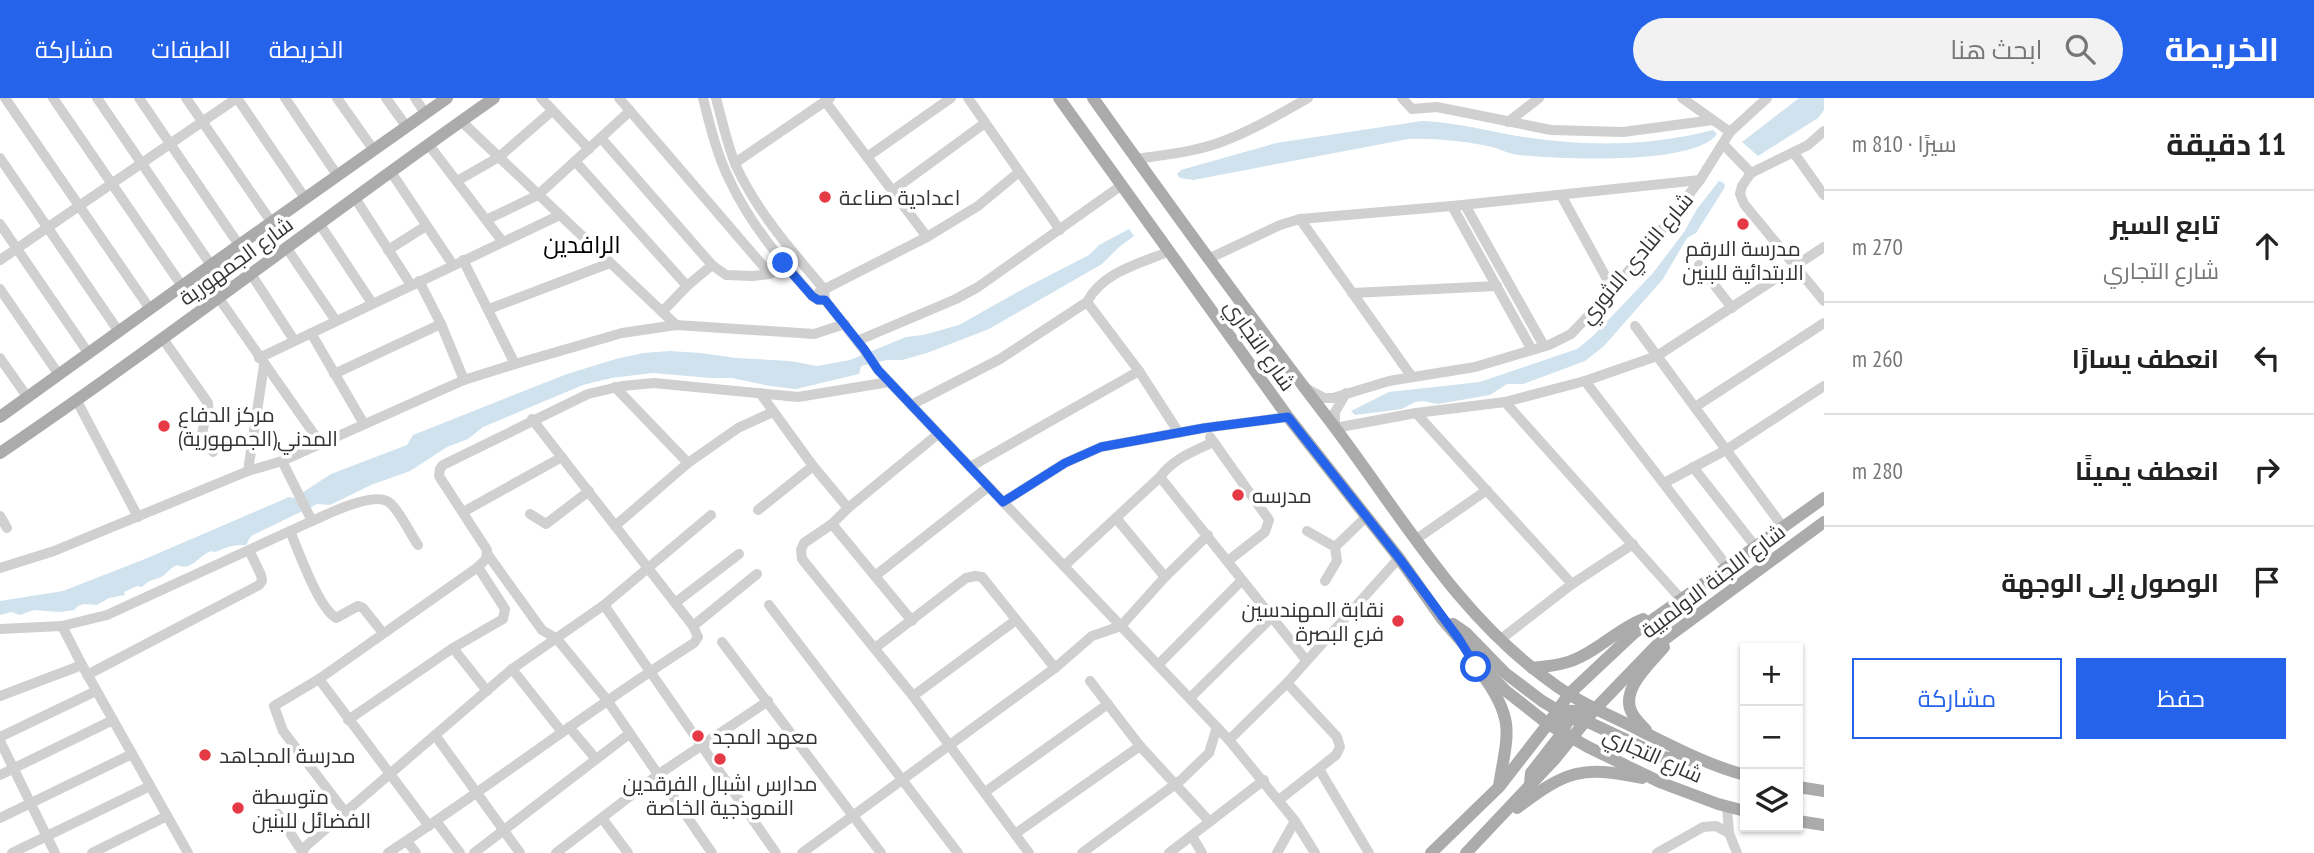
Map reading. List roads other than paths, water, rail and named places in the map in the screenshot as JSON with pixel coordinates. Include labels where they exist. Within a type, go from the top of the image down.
[{"type":"main road","name":"شارع الجمهورية","points":[[0,417],[447,98]]},
{"type":"main road","name":"شارع الجمهورية","points":[[0,453],[77,401],[494,98]]},
{"type":"main road","name":"شارع التجاري","points":[[1059,98],[1288,417],[1399,558],[1442,619],[1506,691],[1548,724],[1662,783],[1740,810]]},
{"type":"main road","name":"شارع التجاري","points":[[1093,98],[1415,540],[1460,595],[1502,639],[1532,667],[1569,694],[1702,762],[1740,773]]},
{"type":"main road","points":[[211,265],[230,289]]},
{"type":"main road","name":"شارع اللجنة الاولمبية","points":[[1568,735],[1565,713],[1569,694],[1633,632],[1824,498]]},
{"type":"main road","name":"شارع اللجنة الاولمبية","points":[[1568,735],[1586,720],[1657,645],[1824,522]]},
{"type":"main road","points":[[1532,667],[1559,665],[1574,660],[1631,624],[1663,611]]},
{"type":"main road","points":[[1442,619],[1461,629],[1530,694],[1565,713],[1586,720],[1663,757],[1702,762]]},
{"type":"main road","points":[[1651,736],[1631,712],[1630,692],[1681,626]]},
{"type":"main road","points":[[1459,639],[1505,712],[1506,745],[1499,786]]},
{"type":"main road","points":[[1431,853],[1499,786],[1548,724],[1565,713],[1596,708]]},
{"type":"main road","points":[[1466,853],[1530,784],[1568,735]]},
{"type":"main road","points":[[1492,827],[1545,786],[1576,773],[1611,772],[1662,783]]},
{"type":"main road","points":[[1803,788],[1824,791]]},
{"type":"main road","points":[[1803,822],[1824,825]]},
{"type":"street","points":[[5,98],[150,309]]},
{"type":"street","points":[[53,98],[182,286]]},
{"type":"street","points":[[97,98],[211,265]]},
{"type":"street","points":[[139,98],[239,245]]},
{"type":"street","points":[[186,98],[272,223]]},
{"type":"street","points":[[0,260],[237,98],[305,198]]},
{"type":"street","points":[[285,98],[337,175]]},
{"type":"street","points":[[337,98],[373,149]]},
{"type":"street","points":[[386,98],[406,126]]},
{"type":"street","points":[[415,98],[425,113]]},
{"type":"street","points":[[541,98],[589,149]]},
{"type":"street","points":[[619,98],[770,274]]},
{"type":"street","points":[[703,98],[718,153],[730,181],[754,224],[812,296],[824,295],[978,206],[1019,172]]},
{"type":"street","points":[[716,98],[735,163],[755,201],[878,370],[1229,740],[1264,780],[1315,853]]},
{"type":"street","points":[[867,157],[951,98]]},
{"type":"street","points":[[968,98],[1060,230]]},
{"type":"street","points":[[1136,159],[1221,143],[1308,98]]},
{"type":"street","points":[[1402,98],[1412,109],[1437,107],[1551,130],[1623,132],[1713,120]]},
{"type":"street","points":[[1437,107],[1448,98]]},
{"type":"street","points":[[1508,122],[1539,98]]},
{"type":"street","points":[[1682,98],[1730,132]]},
{"type":"street","name":"شارع النادي الاثوري","points":[[1303,387],[1324,398],[1333,398],[1389,380],[1475,368],[1544,346],[1571,334],[1613,289],[1700,180],[1730,132],[1767,98]]},
{"type":"street","points":[[735,163],[827,100],[926,237]]},
{"type":"street","points":[[457,181],[499,157],[552,111]]},
{"type":"street","points":[[486,220],[538,195],[630,111]]},
{"type":"street","points":[[461,121],[676,326]]},
{"type":"street","points":[[892,191],[985,123]]},
{"type":"street","points":[[1824,131],[1808,145],[1751,173],[1740,194],[1744,204],[1824,301]]},
{"type":"street","points":[[601,138],[712,265],[726,275],[770,274],[783,263]]},
{"type":"street","points":[[1723,144],[1751,173]]},
{"type":"street","points":[[429,145],[502,241]]},
{"type":"street","points":[[1794,153],[1824,195]]},
{"type":"street","points":[[0,158],[119,332]]},
{"type":"street","points":[[575,161],[687,286]]},
{"type":"street","points":[[391,172],[453,265]]},
{"type":"street","points":[[1208,258],[1280,225],[1300,219],[1700,180]]},
{"type":"street","points":[[861,345],[956,299],[1000,272],[1122,185]]},
{"type":"street","points":[[1561,195],[1613,289]]},
{"type":"street","points":[[355,198],[441,324],[464,380]]},
{"type":"street","points":[[1465,205],[1544,346]]},
{"type":"street","points":[[1452,206],[1532,350]]},
{"type":"street","points":[[261,361],[295,340],[560,215]]},
{"type":"street","points":[[1300,219],[1412,377]]},
{"type":"street","points":[[319,223],[372,303]]},
{"type":"street","points":[[0,224],[89,354]]},
{"type":"street","points":[[388,250],[426,226]]},
{"type":"street","points":[[286,247],[336,321]]},
{"type":"street","points":[[1347,393],[1335,412],[1335,428],[1416,413],[1504,402],[1585,380],[1657,356],[1824,247]]},
{"type":"street","points":[[911,405],[1000,359],[1087,302],[1093,289],[1117,272],[1170,251]]},
{"type":"street","points":[[463,260],[515,364]]},
{"type":"street","points":[[489,309],[610,263]]},
{"type":"street","points":[[662,312],[712,265]]},
{"type":"street","points":[[1699,265],[1732,308]]},
{"type":"street","points":[[251,274],[295,340]]},
{"type":"street","points":[[1352,293],[1497,286]]},
{"type":"street","points":[[0,289],[60,375]]},
{"type":"street","points":[[218,297],[321,444]]},
{"type":"street","points":[[1087,302],[1139,371],[1179,433]]},
{"type":"street","points":[[1695,407],[1824,323]]},
{"type":"street","points":[[334,374],[441,324]]},
{"type":"street","points":[[0,568],[54,551],[248,471],[282,461],[464,380],[622,333],[676,326],[814,334],[845,324]]},
{"type":"street","points":[[1635,326],[1783,527]]},
{"type":"street","points":[[311,333],[363,424]]},
{"type":"street","points":[[163,339],[208,403],[209,417],[202,425],[201,432],[213,452]]},
{"type":"street","points":[[0,358],[28,398]]},
{"type":"street","points":[[248,471],[261,361]]},
{"type":"street","points":[[970,467],[1139,371]]},
{"type":"street","points":[[1585,380],[1727,566]]},
{"type":"street","points":[[712,853],[607,700],[556,639],[542,629],[488,555],[439,477],[440,470],[443,465],[532,419],[588,394],[615,387],[654,383],[798,397],[889,383]]},
{"type":"street","points":[[1664,483],[1726,450],[1824,386]]},
{"type":"street","points":[[615,387],[688,463]]},
{"type":"street","points":[[760,393],[813,466],[848,508]]},
{"type":"street","points":[[77,401],[138,517]]},
{"type":"street","points":[[1504,402],[1681,599]]},
{"type":"street","points":[[615,526],[688,463],[738,428],[773,412]]},
{"type":"street","points":[[1416,413],[1572,584]]},
{"type":"street","points":[[1003,502],[1083,454],[1101,447],[1204,428],[1288,417]]},
{"type":"street","points":[[388,853],[477,794],[607,700],[694,643],[698,637],[693,626],[532,419]]},
{"type":"street","points":[[1204,428],[1269,520],[1265,532],[1228,561]]},
{"type":"street","points":[[938,434],[832,524],[804,543],[801,550],[802,559],[914,696],[1029,853]]},
{"type":"street","points":[[1064,566],[1160,477],[1168,466],[1213,442]]},
{"type":"street","points":[[463,512],[562,457]]},
{"type":"street","points":[[282,461],[312,521]]},
{"type":"street","points":[[758,510],[813,466]]},
{"type":"street","points":[[1693,467],[1755,546]]},
{"type":"street","points":[[1160,477],[1306,660]]},
{"type":"street","points":[[874,576],[988,486]]},
{"type":"street","points":[[1415,540],[1487,490]]},
{"type":"street","points":[[530,514],[546,524],[589,491]]},
{"type":"street","points":[[0,629],[62,626],[107,615],[312,521],[374,498],[391,503],[418,545]]},
{"type":"street","points":[[303,852],[306,846],[512,668],[604,604],[711,515]]},
{"type":"street","points":[[0,516],[7,528]]},
{"type":"street","points":[[1335,547],[1366,517]]},
{"type":"street","points":[[1116,518],[1165,577]]},
{"type":"street","points":[[832,524],[912,621]]},
{"type":"street","points":[[290,531],[321,601],[332,617],[358,606],[363,608],[383,633]]},
{"type":"street","points":[[1307,531],[1335,547]]},
{"type":"street","points":[[802,853],[1055,668],[1092,636],[1121,626],[1208,535]]},
{"type":"street","points":[[1502,639],[1572,584],[1633,544]]},
{"type":"street","points":[[1325,581],[1337,561],[1335,547]]},
{"type":"street","points":[[87,675],[259,585],[262,581],[261,575],[249,550]]},
{"type":"street","points":[[675,603],[739,554]]},
{"type":"street","points":[[345,812],[284,731],[274,706],[319,679],[478,567],[488,555]]},
{"type":"street","points":[[1229,740],[1287,683],[1399,558]]},
{"type":"street","points":[[348,720],[453,648],[503,619],[505,609],[478,567]]},
{"type":"street","points":[[693,626],[757,574]]},
{"type":"street","points":[[875,648],[966,578],[975,576],[982,577],[1055,668]]},
{"type":"street","points":[[1157,664],[1242,580]]},
{"type":"street","points":[[604,604],[776,853]]},
{"type":"street","points":[[769,605],[958,853]]},
{"type":"street","points":[[1190,698],[1272,617]]},
{"type":"street","points":[[914,696],[1016,620]]},
{"type":"street","points":[[62,626],[188,853]]},
{"type":"street","points":[[722,642],[881,853]]},
{"type":"street","points":[[453,648],[487,691]]},
{"type":"street","points":[[0,696],[82,665]]},
{"type":"street","points":[[512,668],[566,730],[596,759]]},
{"type":"street","points":[[319,679],[390,774],[460,853]]},
{"type":"street","points":[[1090,681],[1140,746],[1209,821]]},
{"type":"street","points":[[1279,800],[1336,755],[1340,747],[1337,737],[1287,683]]},
{"type":"street","points":[[55,853],[0,739],[96,691]]},
{"type":"street","points":[[557,853],[659,774],[768,701]]},
{"type":"street","points":[[985,792],[1108,704]]},
{"type":"street","points":[[0,775],[113,720]]},
{"type":"street","points":[[1082,853],[1175,784],[1209,753],[1217,727]]},
{"type":"street","points":[[474,853],[629,734]]},
{"type":"street","points":[[435,735],[520,853]]},
{"type":"street","points":[[1015,834],[1140,746]]},
{"type":"street","points":[[0,818],[132,754]]},
{"type":"street","points":[[1319,769],[1369,853]]},
{"type":"street","points":[[1169,853],[1264,780]]},
{"type":"street","points":[[12,853],[150,786]]},
{"type":"street","points":[[1727,807],[1729,833],[1737,853]]},
{"type":"street","points":[[278,814],[303,852]]},
{"type":"street","points":[[92,853],[167,816]]},
{"type":"street","points":[[602,817],[628,853]]},
{"type":"street","points":[[1277,853],[1295,821]]},
{"type":"street","points":[[1657,853],[1703,827],[1716,826],[1729,833]]},
{"type":"street","points":[[1192,836],[1202,853]]},
{"type":"street","points":[[407,841],[416,853]]},
{"type":"water","points":[[1799,98],[1824,98],[1824,110],[1818,118],[1758,156],[1742,142]]},
{"type":"water","points":[[1422,121],[1572,142],[1643,142],[1713,130],[1717,134],[1704,144],[1682,151],[1655,156],[1593,159],[1519,155],[1468,143],[1408,139],[1193,180],[1180,178],[1177,174],[1181,170],[1276,143]]},
{"type":"water","points":[[1719,181],[1724,183],[1725,187],[1696,233],[1687,238],[1663,279],[1604,346],[1585,361],[1523,384],[1507,384],[1490,395],[1438,404],[1415,402],[1402,409],[1355,415],[1351,411],[1389,392],[1480,382],[1577,349],[1592,337],[1653,273]]},
{"type":"water","points":[[1129,229],[1134,236],[1102,264],[989,329],[927,353],[861,366],[859,374],[796,389],[732,378],[653,373],[611,378],[583,385],[483,427],[468,439],[447,447],[410,471],[371,485],[330,505],[317,504],[251,536],[246,545],[209,552],[193,564],[177,565],[142,587],[137,586],[124,592],[125,595],[109,598],[97,605],[84,604],[74,610],[34,610],[20,615],[11,612],[0,615],[0,601],[63,591],[145,559],[289,497],[294,498],[331,474],[407,445],[413,435],[567,374],[616,359],[670,351],[790,361],[817,366],[850,360],[906,337],[959,325],[1089,255],[1099,245]]},
{"type":"place","name":"اعدادية صناعة","points":[[825,197]]},
{"type":"place","name":"مدرسة الارقم الابتدائية للبنين","points":[[1743,224]]},
{"type":"place","name":"مركز الدفاع المدني(الجمهورية)","points":[[164,426]]},
{"type":"place","name":"مدرسه","points":[[1238,495]]},
{"type":"place","name":"نقابة المهندسين فرع البصرة","points":[[1398,621]]},
{"type":"place","name":"معهد المجد","points":[[698,736]]},
{"type":"place","name":"مدرسة المجاهد","points":[[205,755]]},
{"type":"place","name":"مدارس اشبال الفرقدين النموذجية الخاصة","points":[[720,759]]},
{"type":"place","name":"متوسطة الفضائل للبنين","points":[[238,808]]},
{"type":"district","name":"الرافدين","points":[[582,244]]}]
